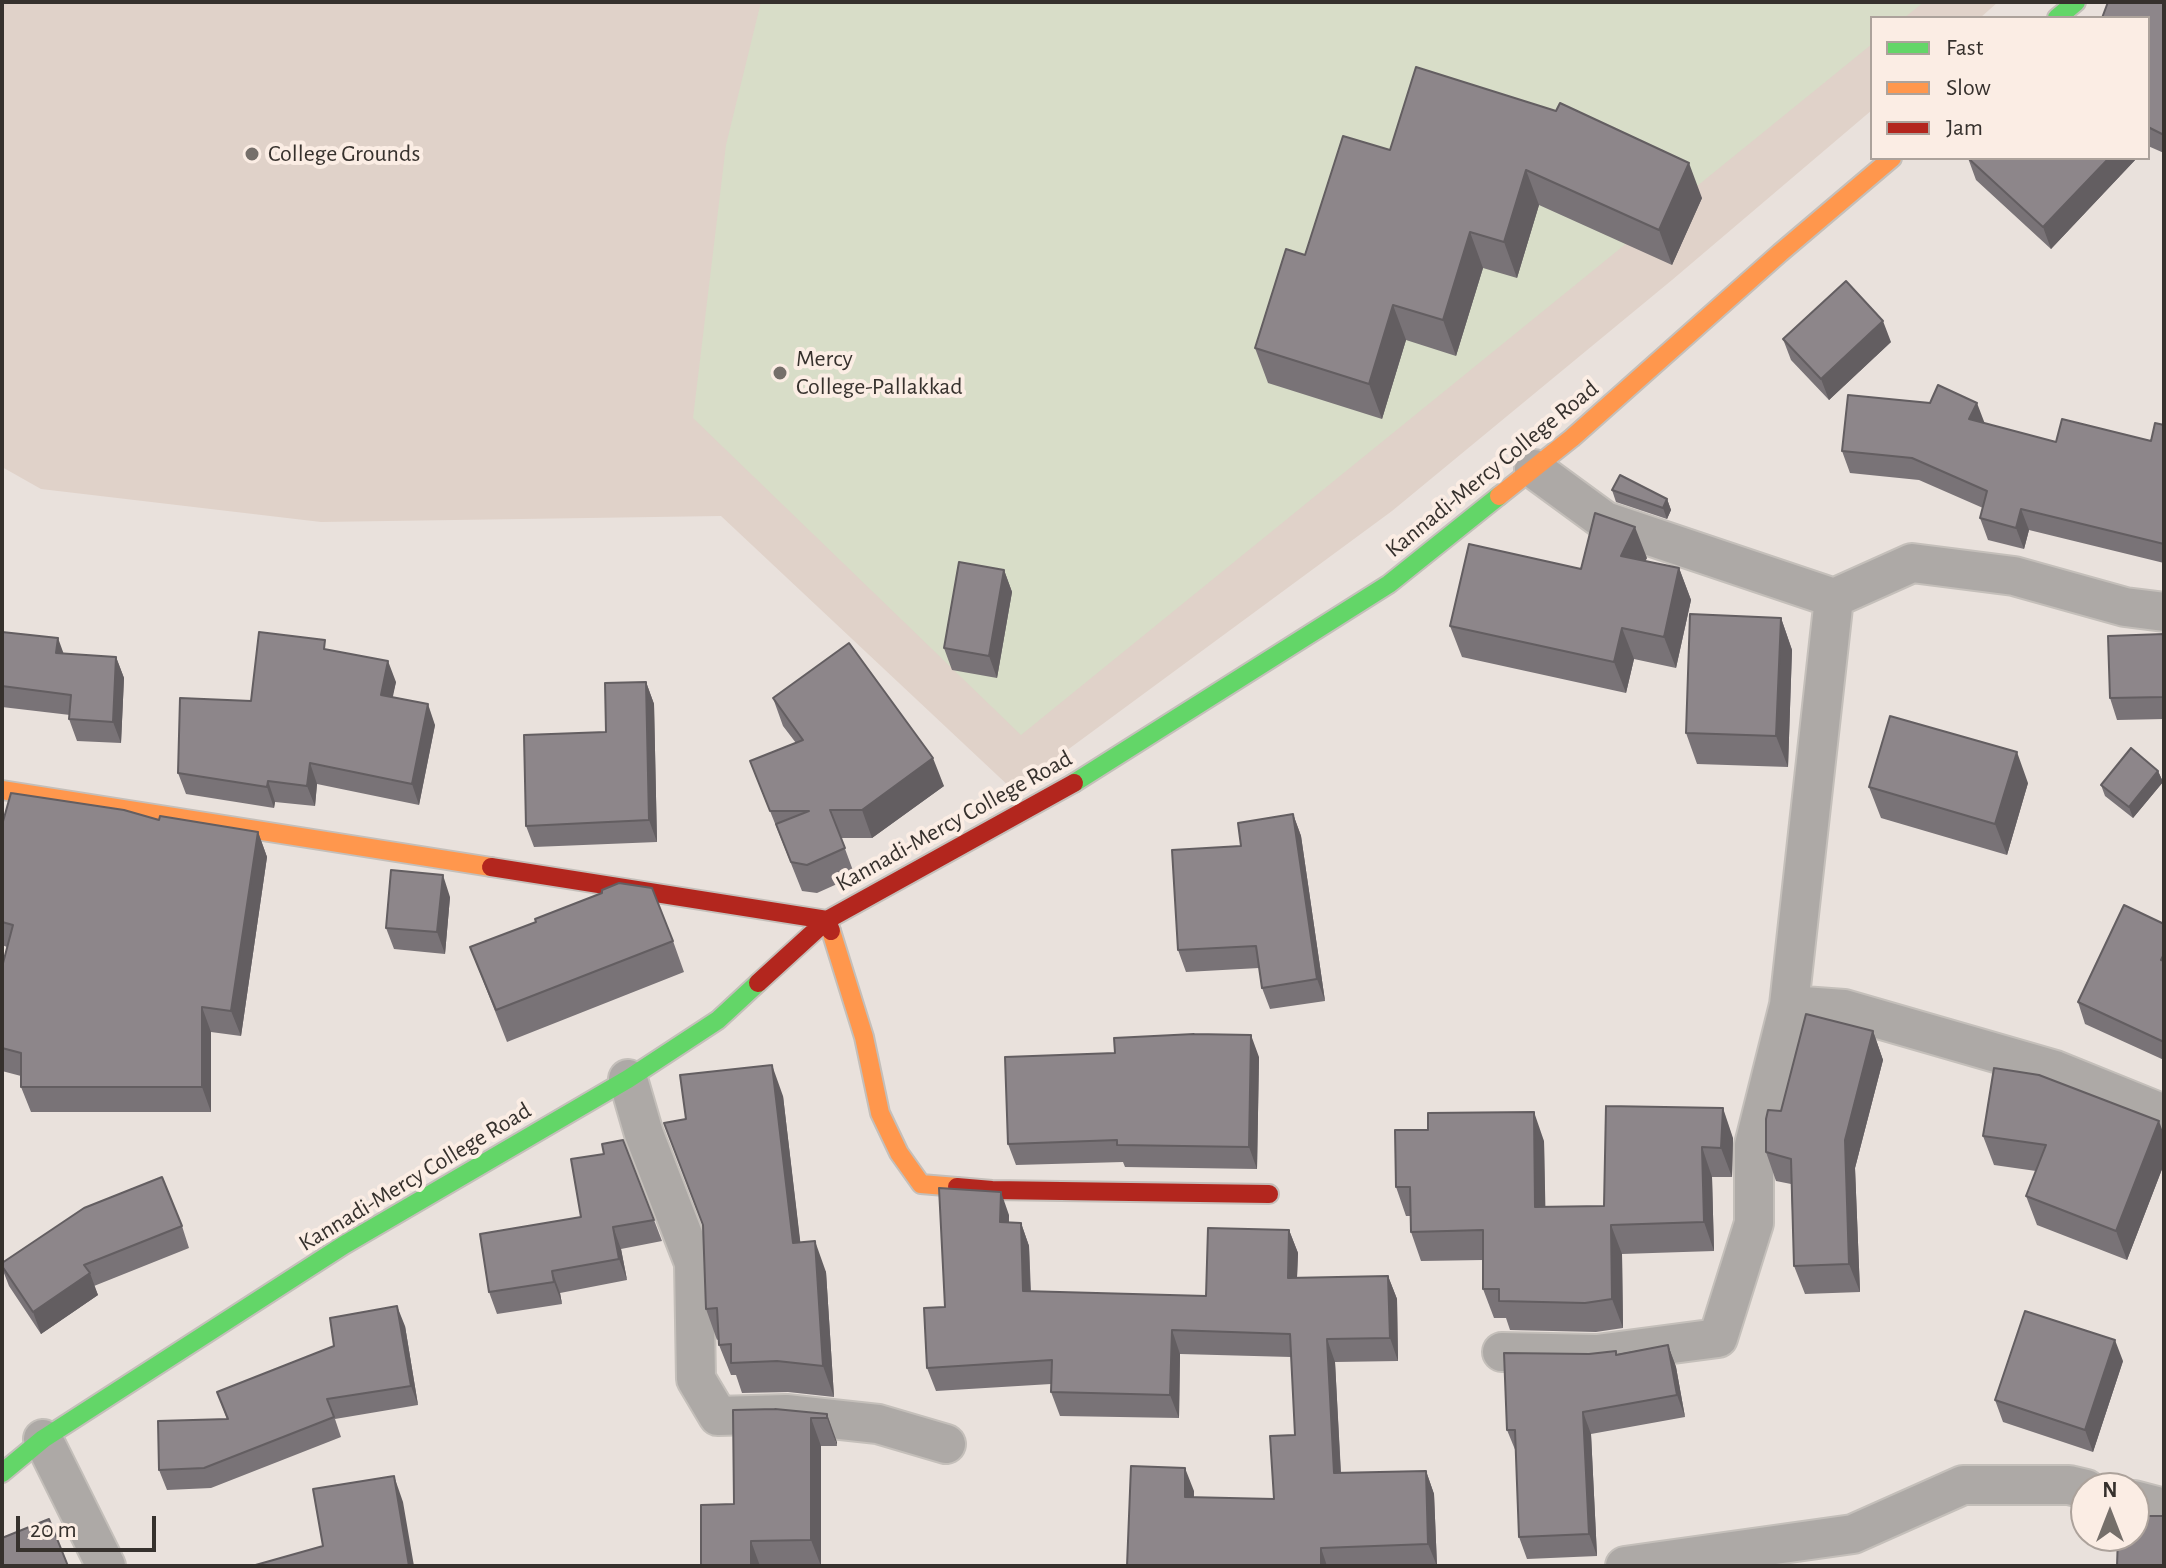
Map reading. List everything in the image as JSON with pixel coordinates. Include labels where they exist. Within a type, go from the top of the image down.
[{"type":"main road","points":[[2059,16],[2076,2]]},
{"type":"main road","name":"Kannadi-Mercy College Road","points":[[2,1473],[43,1439],[344,1245],[628,1079],[718,1020],[827,920],[1065,789],[1389,584],[1534,469],[1890,160]]},
{"type":"main road","points":[[2,790],[827,920],[864,1037],[880,1113],[899,1153],[921,1184],[992,1190],[1269,1194]]},
{"type":"street","points":[[1534,469],[1605,521],[1834,598],[1912,563],[2014,576],[2125,607],[2164,612]]},
{"type":"street","points":[[1502,1352],[1597,1354],[1718,1338],[1754,1223],[1754,1145],[1789,1005],[1834,598]]},
{"type":"street","points":[[1789,1005],[1844,1009],[2055,1070],[2164,1114]]},
{"type":"street","points":[[628,1079],[644,1134],[694,1263],[696,1379],[718,1416],[786,1414],[878,1424],[946,1444]]},
{"type":"street","points":[[43,1439],[106,1566]]},
{"type":"street","points":[[1625,1566],[1853,1534],[1963,1485],[2070,1485]]},
{"type":"shaded area","name":"Mercy College-Pallakkad","points":[[2,2],[1998,2],[1982,16],[1870,16],[1870,112],[1392,511],[1013,790],[721,516],[321,522],[41,489],[2,467]]},
{"type":"green space","points":[[761,2],[1924,2],[1906,16],[1870,16],[1870,46],[1021,735],[693,418],[726,145]]},
{"type":"building","points":[[2108,2],[2164,2],[2164,135],[2150,128],[2150,16],[2103,16]]},
{"type":"building","points":[[1416,67],[1556,111],[1560,103],[1689,163],[1659,230],[1526,170],[1504,242],[1470,232],[1443,320],[1393,305],[1369,384],[1255,348],[1286,249],[1305,255],[1343,136],[1390,150]]},
{"type":"building","points":[[1970,160],[2107,160],[2043,227]]},
{"type":"building","points":[[1846,281],[1883,321],[1821,379],[1783,339]]},
{"type":"building","points":[[1938,385],[1977,403],[1969,419],[2056,442],[2062,419],[2151,441],[2155,423],[2164,425],[2164,544],[2021,509],[2016,528],[1980,518],[1987,491],[1912,458],[1842,451],[1848,395],[1930,403]]},
{"type":"building","points":[[1620,475],[1667,499],[1663,508],[1612,490]]},
{"type":"building","points":[[1595,513],[1635,527],[1621,556],[1679,568],[1664,637],[1622,628],[1614,662],[1450,626],[1469,544],[1581,569]]},
{"type":"building","points":[[959,562],[1004,570],[989,656],[944,648]]},
{"type":"building","points":[[1690,614],[1781,618],[1776,736],[1686,733]]},
{"type":"building","points":[[2,632],[58,638],[56,653],[116,657],[113,722],[69,719],[71,695],[2,686]]},
{"type":"building","points":[[259,632],[325,640],[324,649],[388,661],[381,695],[428,704],[412,784],[310,763],[307,786],[268,781],[267,787],[178,773],[180,698],[251,701]]},
{"type":"building","points":[[2164,634],[2164,697],[2110,698],[2108,636]]},
{"type":"building","points":[[849,643],[933,758],[862,810],[830,810],[845,848],[807,865],[791,862],[776,824],[809,811],[770,811],[750,761],[803,740],[773,698]]},
{"type":"building","points":[[646,682],[649,820],[526,826],[524,735],[606,732],[605,683]]},
{"type":"building","points":[[1890,716],[2017,752],[1995,824],[1869,787]]},
{"type":"building","points":[[2131,748],[2158,771],[2129,807],[2101,785]]},
{"type":"building","points":[[11,793],[124,810],[159,820],[160,816],[258,832],[231,1011],[202,1007],[202,1087],[21,1087],[21,1053],[2,1048],[2,967],[13,925],[2,922],[2,825]]},
{"type":"building","points":[[1293,814],[1317,979],[1262,988],[1256,946],[1178,950],[1172,850],[1241,846],[1238,823]]},
{"type":"building","points":[[391,870],[443,875],[437,932],[386,928]]},
{"type":"building","points":[[619,883],[652,888],[673,941],[496,1010],[470,947],[536,922],[535,919],[602,893],[602,890]]},
{"type":"building","points":[[2124,905],[2164,924],[2164,954],[2161,960],[2164,961],[2164,1042],[2078,1002]]},
{"type":"building","points":[[1806,1014],[1873,1031],[1845,1140],[1849,1264],[1794,1266],[1791,1159],[1766,1152],[1768,1110],[1781,1111]]},
{"type":"building","points":[[1251,1035],[1249,1147],[1117,1145],[1117,1140],[1008,1144],[1005,1057],[1115,1053],[1114,1038]]},
{"type":"building","points":[[772,1065],[793,1243],[815,1241],[823,1366],[777,1361],[731,1363],[731,1344],[719,1345],[717,1308],[706,1309],[703,1225],[664,1123],[686,1119],[680,1075]]},
{"type":"building","points":[[1994,1068],[2039,1075],[2159,1121],[2116,1231],[2026,1196],[2046,1145],[1983,1136]]},
{"type":"building","points":[[1606,1106],[1723,1108],[1721,1148],[1702,1147],[1704,1222],[1611,1225],[1612,1299],[1585,1303],[1499,1301],[1499,1289],[1483,1289],[1483,1230],[1411,1232],[1410,1187],[1396,1187],[1395,1130],[1428,1130],[1428,1113],[1534,1112],[1535,1207],[1604,1206]]},
{"type":"building","points":[[623,1140],[654,1220],[613,1227],[619,1259],[552,1271],[554,1282],[489,1292],[480,1234],[581,1217],[571,1159],[604,1154],[602,1144]]},
{"type":"building","points":[[162,1177],[182,1226],[84,1265],[90,1273],[33,1312],[2,1263],[84,1208]]},
{"type":"building","points":[[939,1188],[1001,1192],[1000,1222],[1021,1223],[1023,1291],[1206,1296],[1208,1228],[1289,1230],[1288,1278],[1388,1276],[1390,1338],[1327,1339],[1334,1473],[1426,1471],[1428,1544],[1321,1548],[1321,1566],[1127,1566],[1131,1466],[1185,1468],[1185,1497],[1274,1499],[1270,1436],[1295,1435],[1290,1334],[1172,1330],[1170,1395],[1051,1392],[1052,1360],[927,1368],[924,1308],[945,1307]]},
{"type":"building","points":[[397,1306],[411,1386],[327,1399],[334,1417],[204,1468],[159,1470],[158,1421],[228,1419],[217,1392],[334,1346],[330,1318]]},
{"type":"building","points":[[2025,1311],[2115,1340],[2085,1430],[1995,1400]]},
{"type":"building","points":[[1668,1345],[1677,1395],[1583,1412],[1589,1534],[1519,1537],[1515,1430],[1507,1430],[1504,1353],[1589,1354],[1616,1351],[1616,1355]]},
{"type":"building","points":[[775,1409],[827,1414],[827,1418],[811,1418],[811,1540],[751,1541],[751,1566],[701,1566],[701,1505],[734,1504],[733,1410]]},
{"type":"building","points":[[394,1476],[409,1566],[252,1566],[323,1546],[313,1489]]},
{"type":"building","points":[[2150,1516],[2164,1516],[2164,1566],[2117,1566],[2117,1552],[2150,1552]]},
{"type":"building","points":[[49,1519],[68,1566],[2,1566],[2,1538]]},
{"type":"traffic: fast","points":[[2059,16],[2076,2]]},
{"type":"traffic: fast","points":[[1074,783],[1389,584],[1499,496]]},
{"type":"traffic: fast","points":[[2,1473],[43,1439],[344,1245],[628,1079],[718,1020],[758,983]]},
{"type":"traffic: slow","points":[[1499,496],[1572,438],[1890,160]]},
{"type":"traffic: slow","points":[[2,790],[491,867]]},
{"type":"traffic: slow","points":[[831,931],[864,1037],[880,1113],[899,1153],[921,1184],[957,1187]]},
{"type":"traffic: jam","points":[[758,983],[827,920],[1074,783]]},
{"type":"traffic: jam","points":[[491,867],[827,920],[831,931]]},
{"type":"traffic: jam","points":[[957,1187],[1269,1194]]},
{"type":"place","name":"College Grounds","points":[[252,154]]},
{"type":"place","name":"Mercy College-Pallakkad","points":[[780,373]]}]
